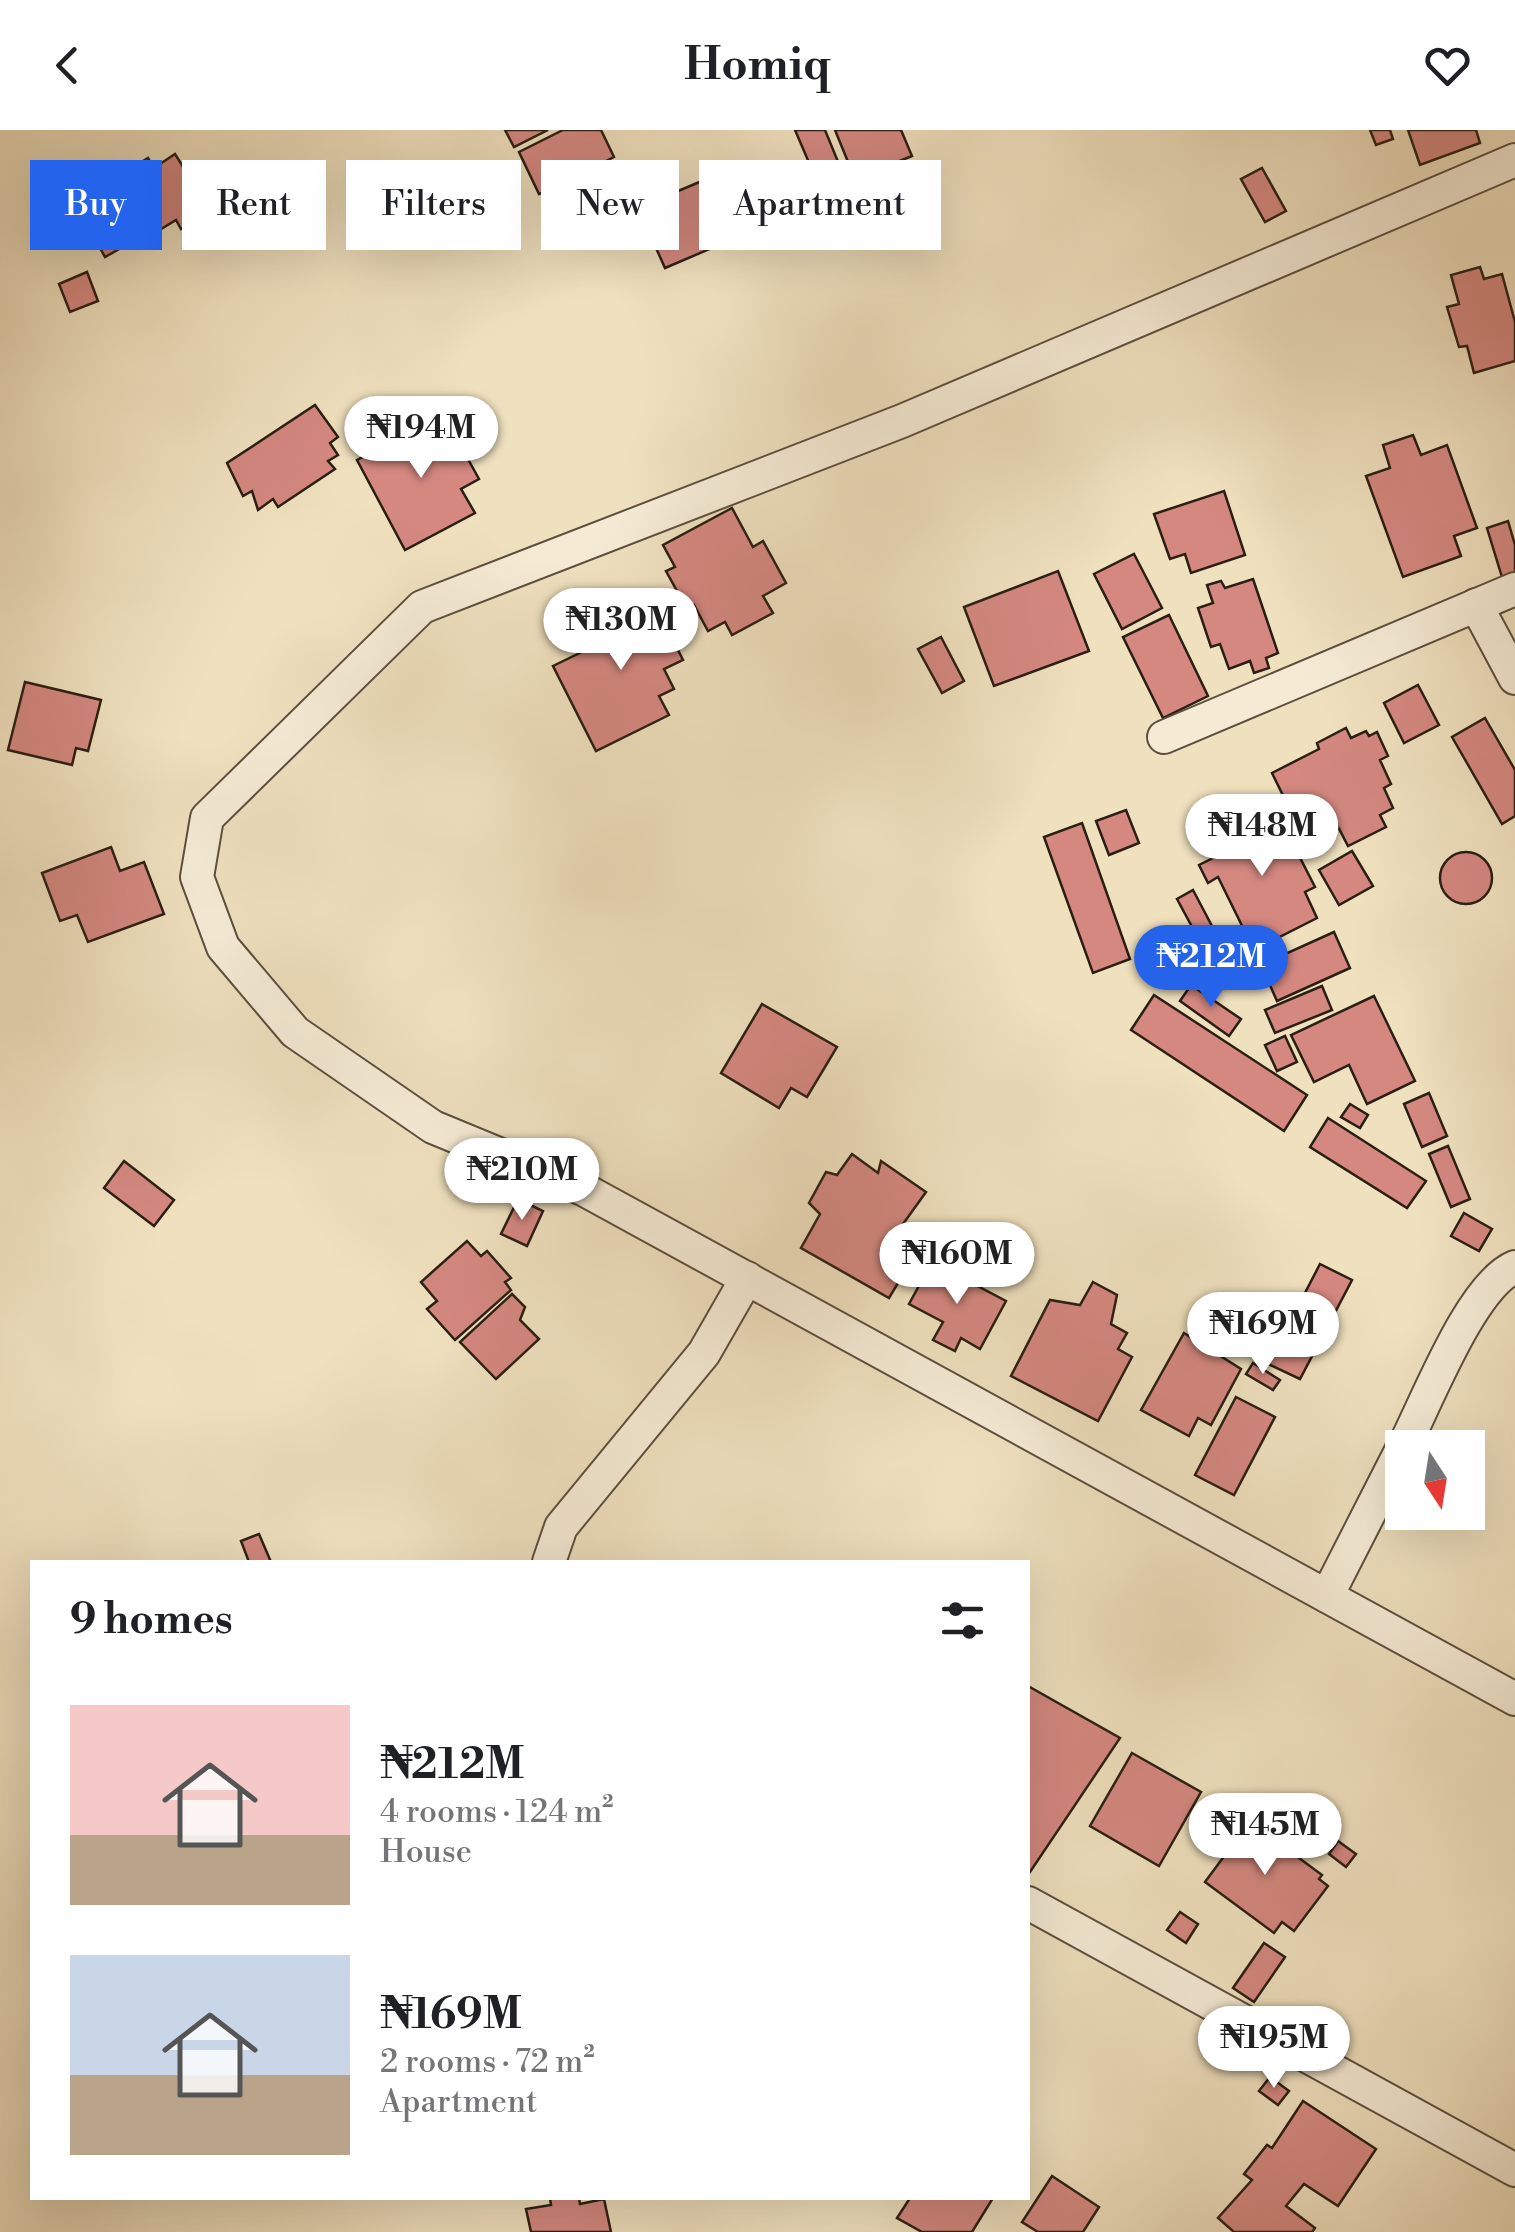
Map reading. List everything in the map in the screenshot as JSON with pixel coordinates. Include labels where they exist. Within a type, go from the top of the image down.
[{"type":"street","points":[[1515,160],[902,422],[422,607],[207,818],[197,877],[223,946],[295,1032],[433,1127],[583,1189],[1515,1699]]},
{"type":"street","points":[[1164,737],[1515,589]]},
{"type":"street","points":[[1476,606],[1515,678]]},
{"type":"street","points":[[1412,1430],[1478,1302],[1515,1266]]},
{"type":"street","points":[[551,1560],[561,1527],[704,1353],[748,1278]]},
{"type":"street","points":[[1327,1596],[1385,1483]]},
{"type":"street","points":[[1030,1904],[1515,2170]]},
{"type":"building","points":[[505,130],[548,130],[514,147]]},
{"type":"building","points":[[563,130],[601,130],[614,157],[541,160],[539,194],[519,152]]},
{"type":"building","points":[[795,130],[825,130],[837,160],[808,160]]},
{"type":"building","points":[[835,130],[901,130],[912,156],[902,160],[847,160]]},
{"type":"building","points":[[1370,130],[1390,130],[1393,139],[1376,145]]},
{"type":"building","points":[[1408,130],[1476,130],[1480,143],[1420,165]]},
{"type":"building","points":[[175,154],[182,165],[181,229],[176,220],[162,228],[162,163]]},
{"type":"building","points":[[1262,168],[1286,211],[1265,222],[1241,179]]},
{"type":"building","points":[[699,182],[699,250],[707,250],[665,268],[657,250],[679,250],[679,191]]},
{"type":"building","points":[[1480,267],[1484,279],[1502,274],[1515,322],[1515,361],[1474,373],[1467,346],[1459,347],[1447,307],[1459,304],[1451,275]]},
{"type":"building","points":[[87,272],[98,301],[70,312],[59,284]]},
{"type":"building","points":[[315,405],[338,437],[330,443],[338,455],[328,461],[335,469],[278,507],[273,499],[258,510],[252,491],[243,496],[227,463]]},
{"type":"building","points":[[443,414],[479,479],[461,489],[475,513],[405,550],[357,460]]},
{"type":"building","points":[[1413,435],[1421,455],[1447,445],[1477,528],[1454,536],[1461,556],[1403,577],[1366,476],[1390,468],[1383,445]]},
{"type":"building","points":[[1224,491],[1245,555],[1191,573],[1185,554],[1170,559],[1154,514]]},
{"type":"building","points":[[732,508],[753,547],[763,541],[786,583],[763,596],[773,613],[732,635],[725,622],[708,631],[694,605],[687,609],[666,571],[675,567],[663,545]]},
{"type":"building","points":[[1508,521],[1515,545],[1515,584],[1505,587],[1487,528]]},
{"type":"building","points":[[1134,554],[1162,608],[1122,629],[1094,574]]},
{"type":"building","points":[[1058,571],[1089,651],[994,686],[964,607]]},
{"type":"building","points":[[1253,579],[1278,653],[1266,658],[1269,668],[1254,673],[1250,661],[1229,669],[1220,644],[1211,647],[1198,608],[1213,603],[1207,585],[1221,581],[1225,588]]},
{"type":"building","points":[[650,595],[683,660],[664,669],[674,689],[659,696],[669,715],[596,751],[553,666],[596,645],[586,626]]},
{"type":"building","points":[[1169,615],[1208,696],[1163,718],[1123,637]]},
{"type":"building","points":[[941,637],[964,681],[942,693],[918,649]]},
{"type":"building","points":[[25,682],[101,700],[88,751],[76,748],[72,765],[8,750]]},
{"type":"building","points":[[1418,685],[1439,725],[1404,743],[1384,703]]},
{"type":"building","points":[[1485,718],[1515,770],[1515,816],[1502,824],[1452,737]]},
{"type":"building","points":[[1346,728],[1351,738],[1366,731],[1369,736],[1377,732],[1388,756],[1380,760],[1391,784],[1384,788],[1393,808],[1380,815],[1386,827],[1348,846],[1334,819],[1319,827],[1313,814],[1298,826],[1272,773],[1319,749],[1317,743]]},
{"type":"building","points":[[1264,804],[1287,850],[1294,846],[1315,887],[1305,892],[1317,918],[1254,950],[1218,877],[1208,883],[1199,865],[1213,858],[1208,848],[1245,829],[1239,817]]},
{"type":"building","points":[[1126,810],[1139,843],[1109,855],[1096,821]]},
{"type":"building","points":[[1082,823],[1130,959],[1093,973],[1044,837]]},
{"type":"building","points":[[111,847],[120,871],[144,862],[164,914],[88,942],[77,915],[60,921],[42,873]]},
{"type":"building","points":[[1352,851],[1373,886],[1339,905],[1319,870]]},
{"type":"building","points":[[1466,852],[1484,860],[1492,878],[1484,896],[1466,904],[1448,896],[1440,878],[1448,860]]},
{"type":"building","points":[[1193,890],[1213,928],[1197,936],[1177,899]]},
{"type":"building","points":[[1334,932],[1350,968],[1277,1001],[1261,965]]},
{"type":"building","points":[[1191,985],[1241,1019],[1229,1036],[1180,1001]]},
{"type":"building","points":[[1322,986],[1332,1010],[1275,1033],[1265,1010]]},
{"type":"building","points":[[1154,995],[1307,1095],[1284,1131],[1131,1030]]},
{"type":"building","points":[[1374,996],[1415,1081],[1367,1104],[1349,1065],[1314,1082],[1291,1035]]},
{"type":"building","points":[[762,1004],[837,1047],[807,1097],[791,1088],[779,1108],[721,1073]]},
{"type":"building","points":[[1285,1036],[1297,1062],[1277,1071],[1265,1045]]},
{"type":"building","points":[[1429,1093],[1447,1136],[1422,1147],[1404,1104]]},
{"type":"building","points":[[1350,1104],[1368,1115],[1360,1128],[1341,1117]]},
{"type":"building","points":[[1328,1118],[1426,1181],[1407,1208],[1310,1147]]},
{"type":"building","points":[[1448,1146],[1470,1199],[1451,1207],[1429,1154]]},
{"type":"building","points":[[852,1154],[878,1173],[881,1161],[926,1192],[898,1231],[906,1243],[895,1261],[907,1268],[889,1298],[801,1248],[820,1214],[809,1203],[826,1172],[837,1175]]},
{"type":"building","points":[[124,1161],[174,1200],[154,1226],[104,1188]]},
{"type":"building","points":[[518,1199],[543,1211],[527,1246],[501,1234]]},
{"type":"building","points":[[1464,1213],[1492,1229],[1479,1251],[1451,1236]]},
{"type":"building","points":[[467,1241],[481,1256],[487,1251],[511,1278],[505,1282],[511,1290],[455,1340],[427,1309],[437,1301],[421,1282]]},
{"type":"building","points":[[932,1262],[1006,1301],[980,1349],[961,1338],[955,1351],[933,1340],[943,1322],[909,1304]]},
{"type":"building","points":[[1320,1264],[1352,1280],[1300,1379],[1268,1364]]},
{"type":"building","points":[[1093,1282],[1117,1295],[1111,1324],[1127,1333],[1118,1349],[1132,1357],[1098,1421],[1011,1376],[1050,1300],[1080,1305]]},
{"type":"building","points":[[512,1294],[525,1307],[520,1320],[539,1339],[496,1379],[460,1342]]},
{"type":"building","points":[[1184,1333],[1241,1369],[1211,1425],[1198,1418],[1189,1436],[1141,1410]]},
{"type":"building","points":[[1253,1363],[1280,1380],[1273,1390],[1246,1374]]},
{"type":"building","points":[[1236,1397],[1275,1417],[1234,1495],[1195,1475]]},
{"type":"building","points":[[259,1534],[270,1560],[248,1560],[241,1541]]},
{"type":"building","points":[[1030,1687],[1120,1738],[1030,1872]]},
{"type":"building","points":[[1132,1753],[1201,1792],[1159,1866],[1090,1826]]},
{"type":"building","points":[[1241,1815],[1322,1875],[1319,1879],[1328,1886],[1294,1931],[1282,1922],[1274,1933],[1205,1882],[1225,1855],[1216,1849]]},
{"type":"building","points":[[1338,1841],[1356,1854],[1346,1867],[1329,1854]]},
{"type":"building","points":[[1180,1912],[1198,1924],[1186,1943],[1167,1930]]},
{"type":"building","points":[[1264,1943],[1285,1957],[1254,2002],[1233,1988]]},
{"type":"building","points":[[1270,2077],[1289,2091],[1278,2105],[1259,2091]]},
{"type":"building","points":[[1303,2101],[1376,2149],[1338,2206],[1304,2184],[1286,2206],[1315,2228],[1312,2232],[1234,2232],[1218,2218],[1252,2180],[1244,2174],[1267,2145],[1272,2148]]},
{"type":"building","points":[[1052,2176],[1099,2207],[1083,2232],[1038,2232],[1022,2222]]},
{"type":"building","points":[[550,2200],[579,2200],[580,2204],[604,2200],[611,2232],[531,2232],[526,2209],[551,2205]]},
{"type":"building","points":[[909,2200],[992,2200],[972,2232],[922,2232],[897,2218]]}]
